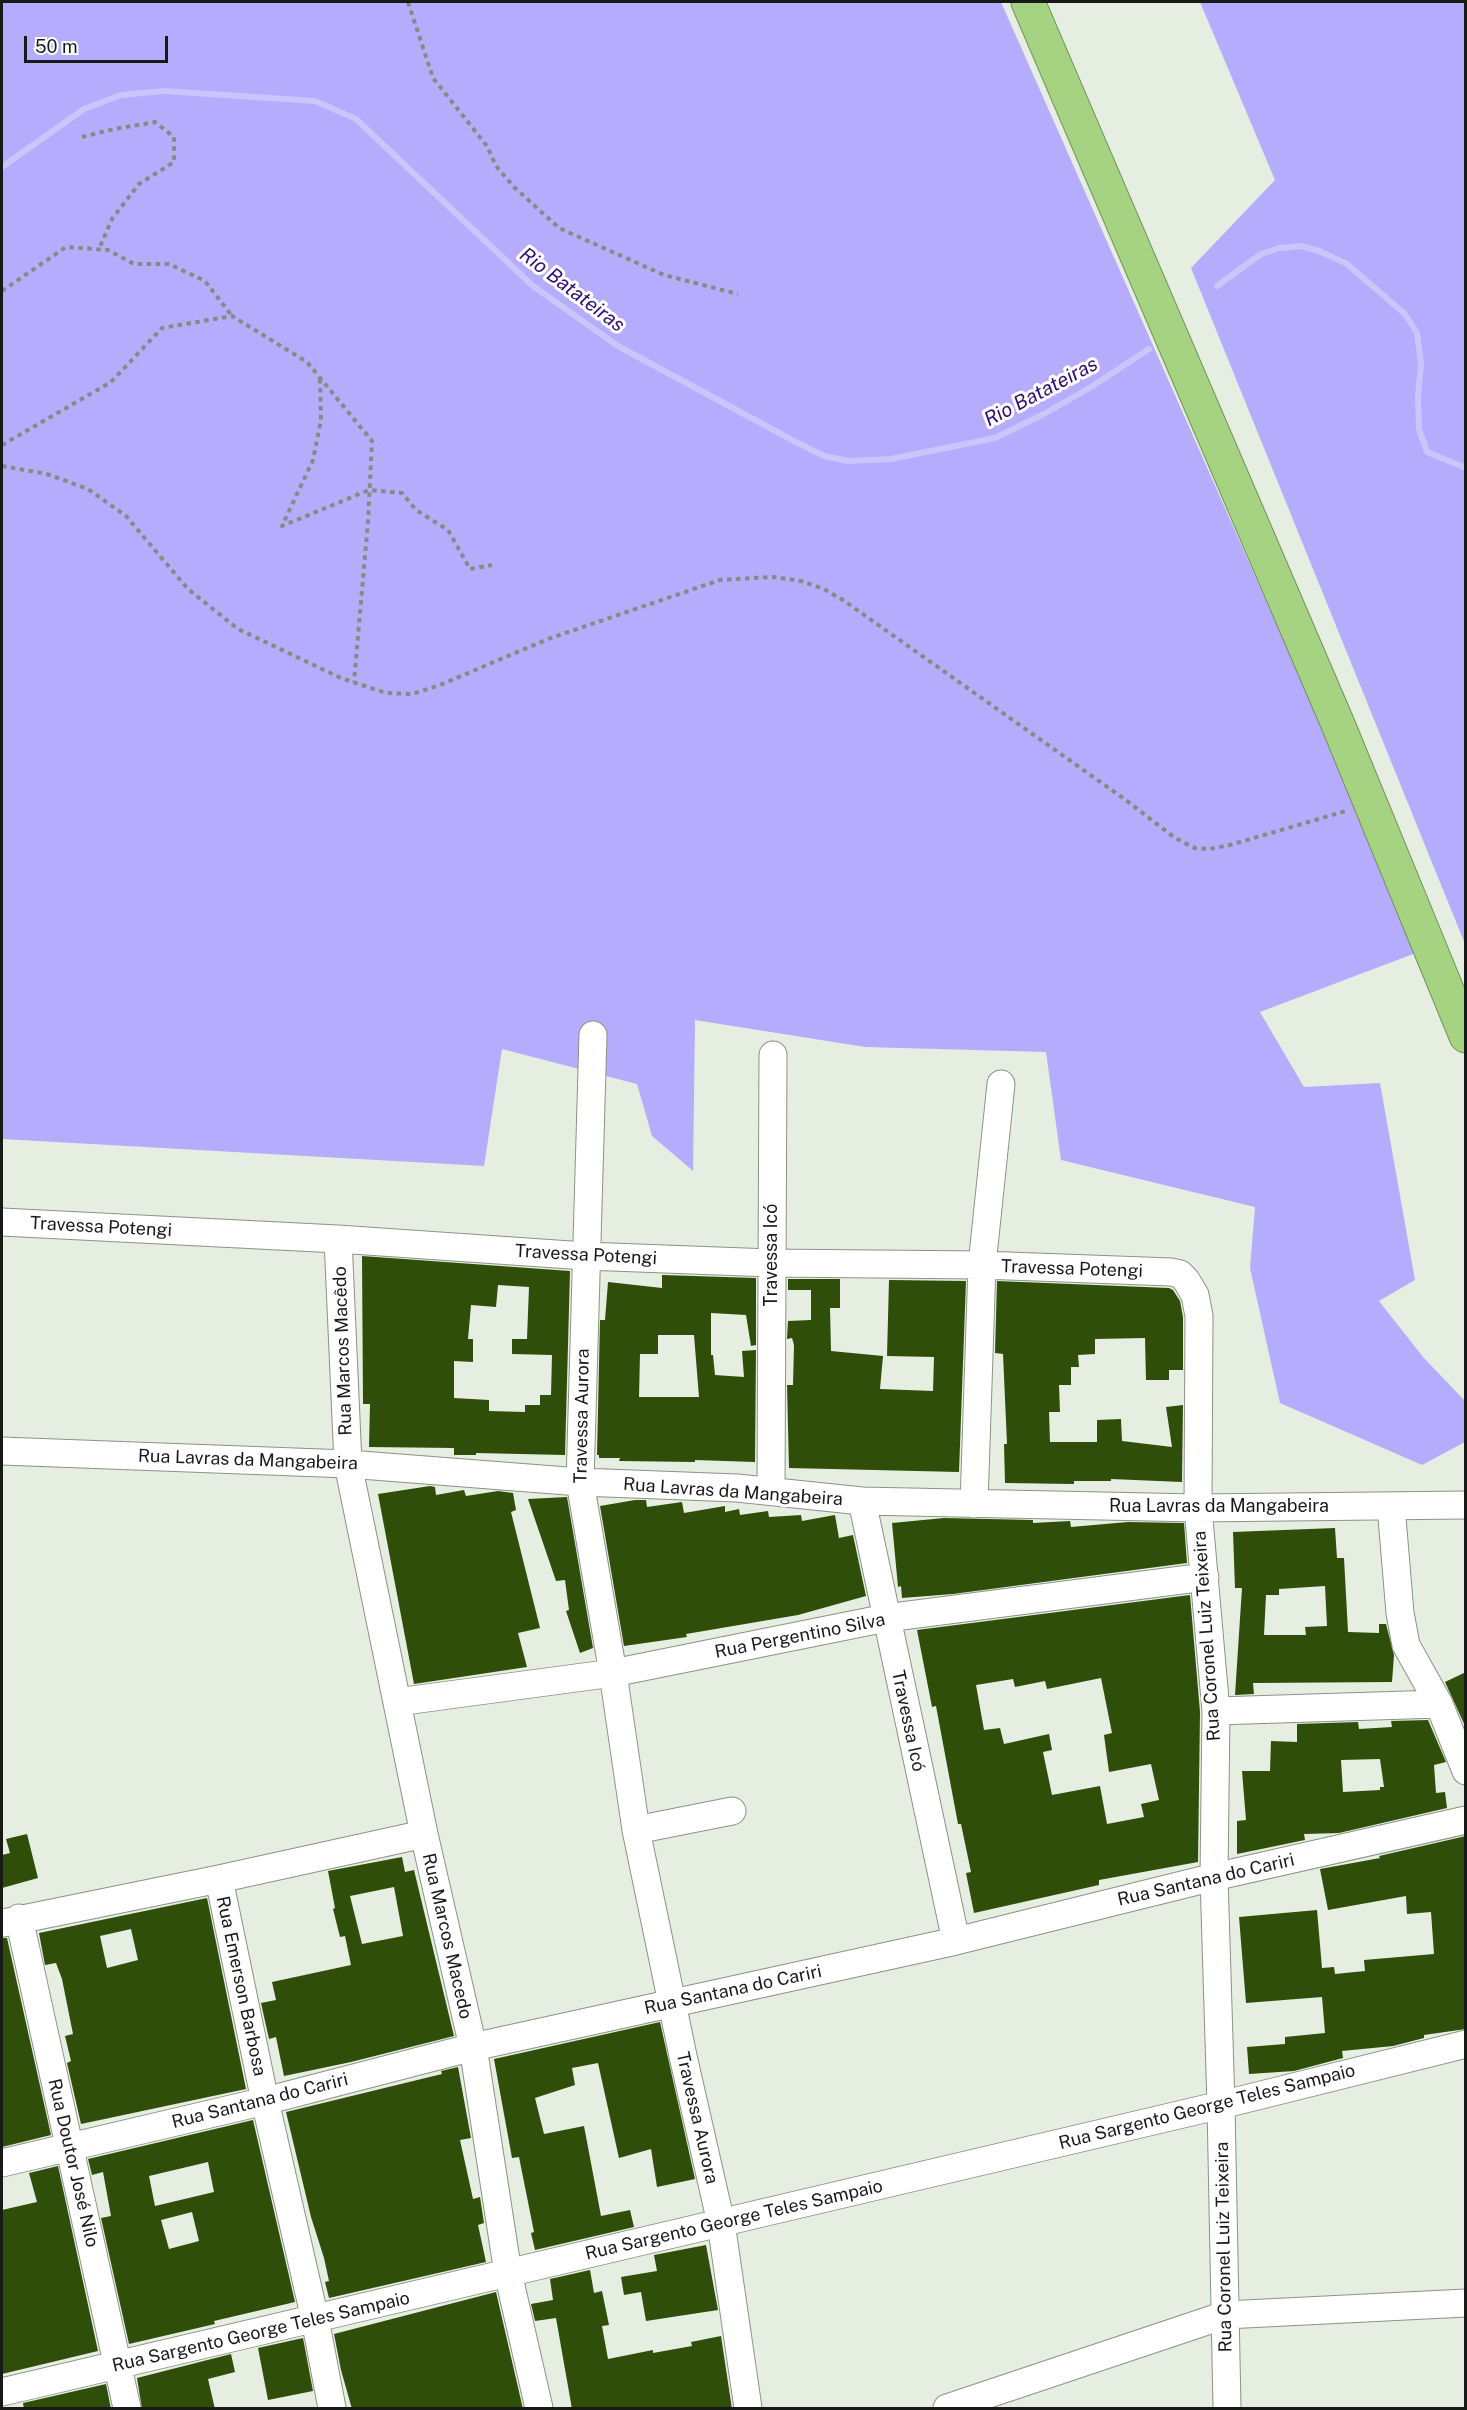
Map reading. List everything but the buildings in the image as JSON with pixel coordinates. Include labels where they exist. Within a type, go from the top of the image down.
[{"type":"highway","points":[[1028,2],[1464,1028]]},
{"type":"street","name":"Travessa Aurora","points":[[593,1035],[580,1482],[613,1674],[636,1830],[721,2223],[748,2409]]},
{"type":"street","name":"Travessa Icó","points":[[771,1491],[773,1055]]},
{"type":"street","points":[[974,1504],[982,1265],[1001,1084]]},
{"type":"street","name":"Travessa Potengi","points":[[2,1222],[338,1239],[585,1256],[771,1263],[982,1265],[1171,1272]]},
{"type":"street","name":"Rua Marcos Macêdo","points":[[338,1239],[348,1464]]},
{"type":"street","name":"Rua Coronel Luiz Teixeira","points":[[1171,1272],[1180,1274],[1191,1284],[1199,1316],[1198,1508],[1216,1711],[1214,1877],[1227,2409]]},
{"type":"street","name":"Rua Lavras da Mangabeira","points":[[2,1451],[348,1464],[580,1482],[737,1488],[862,1501],[1198,1508],[1466,1505]]},
{"type":"street","name":"Rua Marcos Macedo","points":[[348,1464],[423,1834],[472,2047],[508,2273],[539,2409]]},
{"type":"street","name":"Travessa Icó","points":[[862,1501],[956,1941]]},
{"type":"street","points":[[1391,1506],[1400,1613],[1406,1645],[1439,1704],[1466,1771]]},
{"type":"street","name":"Rua Pergentino Silva","points":[[397,1702],[613,1674],[886,1618],[1205,1577]]},
{"type":"street","points":[[1216,1711],[1439,1704]]},
{"type":"street","points":[[636,1830],[732,1811]]},
{"type":"street","name":"Rua Santana do Cariri","points":[[2,2163],[265,2101],[472,2047],[956,1941],[1214,1877],[1466,1820]]},
{"type":"street","points":[[10,1920],[219,1880],[423,1834]]},
{"type":"street","name":"Rua Emerson Barbosa","points":[[219,1880],[265,2101],[315,2319],[332,2409]]},
{"type":"street","name":"Rua Doutor José Nilo","points":[[10,1920],[71,2146],[127,2409]]},
{"type":"street","name":"Rua Sargento George Teles Sampaio","points":[[2,2392],[1221,2105],[1466,2044]]},
{"type":"street","points":[[947,2409],[1225,2314],[1466,2303]]},
{"type":"path","points":[[408,2],[433,78],[487,146],[496,166],[514,187],[559,228],[664,275],[738,294]]},
{"type":"path","points":[[82,137],[155,122],[174,137],[174,162],[139,184],[112,219],[99,249]]},
{"type":"path","points":[[2,291],[66,247],[108,250],[134,264],[169,264],[205,281],[232,316],[307,362],[372,441],[354,682]]},
{"type":"path","points":[[2,445],[111,382],[162,328],[232,316]]},
{"type":"path","points":[[320,379],[321,420],[313,460],[282,526],[369,490],[402,494],[416,510],[448,530],[470,568],[492,565]]},
{"type":"path","points":[[2,466],[47,474],[88,489],[126,516],[188,589],[231,623],[354,682],[386,693],[412,694],[477,671],[548,639],[720,580],[774,577],[801,581],[824,589],[843,600],[1123,798],[1175,838],[1195,848],[1210,849],[1230,845],[1370,804]]},
{"type":"shaded area","points":[[2,2],[1001,2],[1421,951],[1260,1012],[1304,1087],[1380,1083],[1415,1280],[1379,1301],[1423,1357],[1465,1401],[1465,1442],[1422,1465],[1280,1403],[1250,1268],[1255,1207],[1061,1160],[1046,1052],[865,1047],[695,1020],[693,1171],[652,1136],[637,1084],[502,1049],[484,1166],[2,1139]]},
{"type":"shaded area","points":[[1200,2],[1465,2],[1465,944],[1191,268],[1275,180]]},
{"type":"waterway","name":"Rio Batateiras","points":[[2,167],[84,109],[121,95],[164,91],[315,101],[356,119],[533,286],[618,346],[794,441],[824,456],[848,461],[891,459],[995,438],[1091,387],[1149,349]]},
{"type":"waterway","name":"Rio Batateiras","points":[[1217,286],[1261,254],[1279,248],[1301,246],[1319,251],[1347,264],[1405,314],[1417,333],[1421,364],[1418,396],[1419,429],[1427,452],[1466,468]]}]
